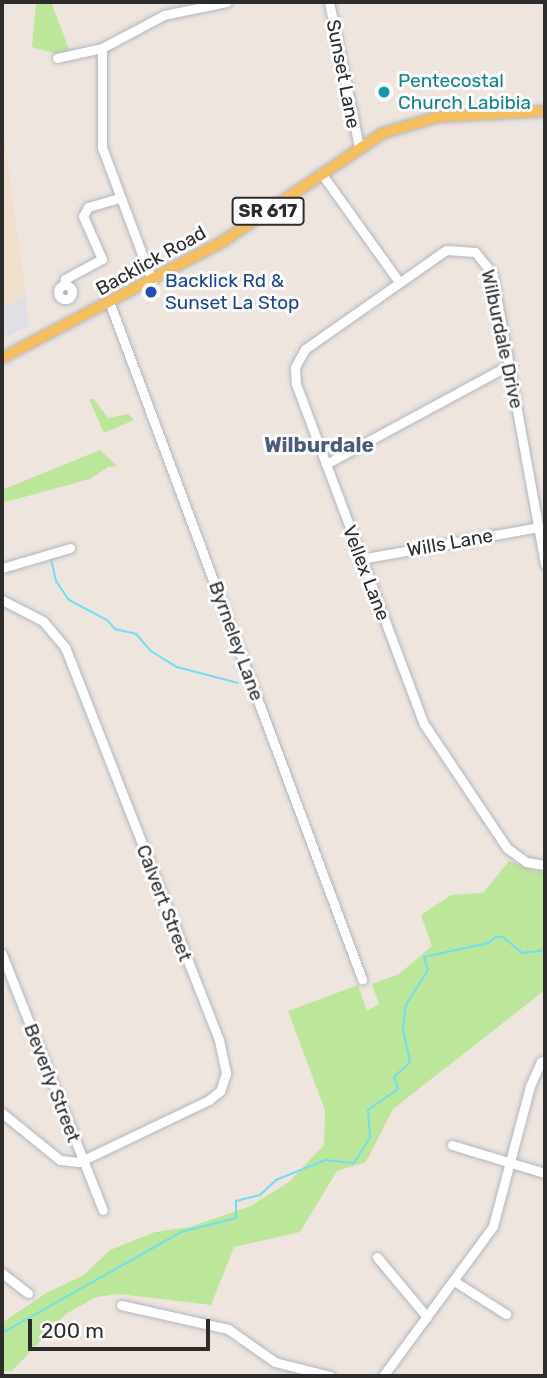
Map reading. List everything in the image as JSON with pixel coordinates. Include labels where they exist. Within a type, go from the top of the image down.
[{"type":"main road","name":"Backlick Road","points":[[2,358],[222,242],[359,147],[399,127],[432,117],[545,111]]},
{"type":"street","points":[[57,58],[102,48],[164,15],[227,2]]},
{"type":"street","name":"Sunset Lane","points":[[329,2],[359,147]]},
{"type":"street","points":[[102,48],[100,135],[120,198],[152,281]]},
{"type":"street","points":[[321,173],[399,282]]},
{"type":"street","points":[[64,285],[65,279],[102,259],[83,216],[88,207],[120,198]]},
{"type":"street","name":"Wilburdale Drive","points":[[399,282],[446,250],[468,249],[480,256],[492,273],[545,564]]},
{"type":"street","name":"Vellex Lane","points":[[399,282],[311,345],[297,361],[296,384],[428,730],[507,848],[526,862],[545,865]]},
{"type":"street","name":"Byrneley Lane","points":[[110,303],[362,979]]},
{"type":"street","points":[[326,464],[509,365]]},
{"type":"street","name":"Wills Lane","points":[[361,559],[538,527]]},
{"type":"street","points":[[2,568],[70,548]]},
{"type":"street","name":"Calvert Street","points":[[2,600],[43,621],[65,647],[226,1065],[223,1085],[209,1100],[83,1161]]},
{"type":"street","name":"Beverly Street","points":[[2,954],[103,1210]]},
{"type":"street","points":[[383,1376],[493,1226],[541,1061]]},
{"type":"street","points":[[2,1113],[60,1160],[83,1161]]},
{"type":"street","points":[[452,1145],[545,1173]]},
{"type":"street","points":[[377,1257],[427,1317]]},
{"type":"street","points":[[2,1273],[28,1293]]},
{"type":"street","points":[[454,1281],[506,1314]]},
{"type":"street","points":[[121,1305],[218,1326],[275,1362],[330,1376]]},
{"type":"shaded area","points":[[2,121],[26,296],[2,307]]},
{"type":"shaded area","points":[[26,296],[29,326],[8,336],[2,332],[2,307]]},
{"type":"green space","points":[[36,2],[51,2],[70,52],[57,54],[32,47]]},
{"type":"green space","points":[[89,399],[94,399],[108,418],[128,414],[134,420],[104,433]]},
{"type":"green space","points":[[100,450],[117,466],[108,467],[90,479],[2,503],[2,490]]},
{"type":"green space","points":[[509,861],[534,871],[545,870],[545,990],[393,1109],[366,1162],[337,1171],[300,1232],[234,1247],[211,1305],[119,1294],[96,1297],[66,1314],[12,1371],[2,1371],[2,1323],[46,1293],[84,1275],[110,1250],[155,1232],[190,1227],[251,1206],[289,1182],[324,1145],[325,1110],[288,1011],[358,985],[367,1011],[379,1004],[372,984],[399,974],[432,946],[421,915],[451,895],[483,893]]},
{"type":"waterway","points":[[51,559],[56,581],[69,600],[107,620],[115,629],[136,634],[151,651],[177,667],[238,683]]},
{"type":"waterway","points":[[2,1333],[181,1232],[236,1218],[236,1201],[260,1195],[276,1180],[325,1160],[354,1163],[370,1137],[368,1110],[398,1089],[394,1077],[410,1062],[403,1028],[406,1005],[428,970],[424,957],[489,943],[496,937],[503,937],[522,953],[545,950]]},
{"type":"place","name":"Pentecostal Church Labibia","points":[[384,92]]},
{"type":"place","name":"Backlick Rd & Sunset La Stop","points":[[151,292]]},
{"type":"district","name":"Wilburdale","points":[[319,445]]}]
